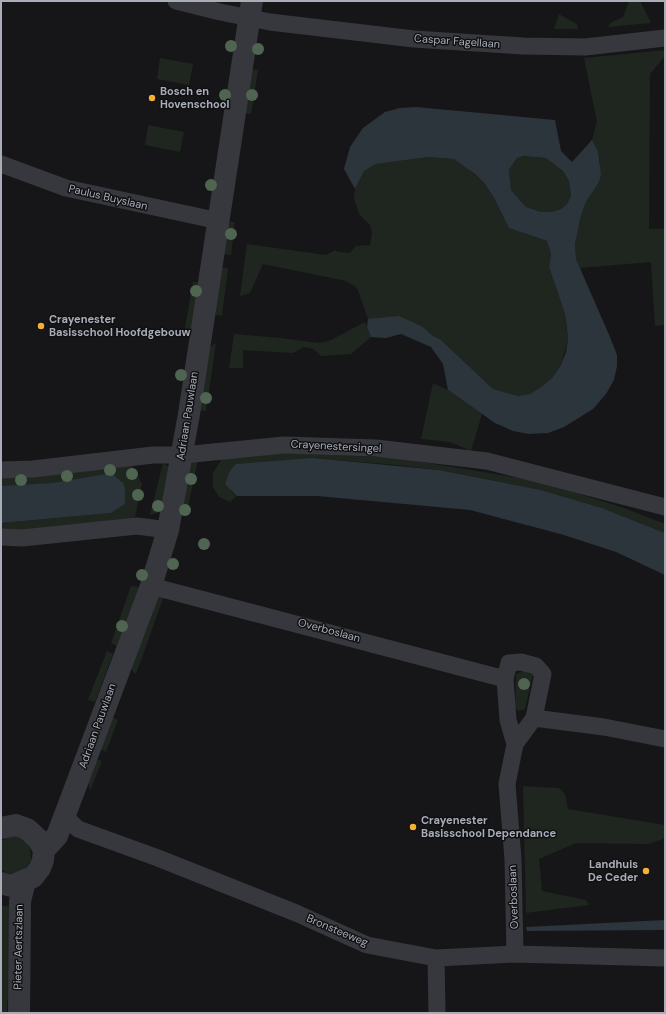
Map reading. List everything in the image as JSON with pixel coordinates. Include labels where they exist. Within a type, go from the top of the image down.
[{"type":"street","name":"Caspar Fagellaan","points":[[176,1],[251,10],[414,39],[523,46],[585,47],[665,38]]},
{"type":"street","name":"Adriaan Pauwlaan","points":[[44,850],[57,836],[151,586],[192,454],[219,222],[251,10]]},
{"type":"street","name":"Paulus Buyslaan","points":[[1,164],[66,188],[219,222]]},
{"type":"street","name":"Crayenestersingel","points":[[1,470],[33,469],[159,455],[192,454],[284,445],[392,450],[487,461],[665,507]]},
{"type":"street","points":[[1,537],[22,538],[137,526],[168,530]]},
{"type":"street","name":"Overboslaan","points":[[151,586],[505,679]]},
{"type":"street","name":"Overboslaan","points":[[515,744],[508,720],[505,679],[509,663],[521,662],[536,666],[544,674],[534,718],[515,744],[507,784],[513,859],[515,954]]},
{"type":"street","points":[[534,718],[604,727],[665,739]]},
{"type":"street","points":[[30,831],[64,816]]},
{"type":"street","name":"Bronsteeweg","points":[[64,816],[78,830],[158,858],[296,913],[367,945],[436,958],[515,954],[662,961]]},
{"type":"street","points":[[1,828],[16,825],[30,831],[38,839],[44,850],[40,868],[33,877],[12,886],[1,882]]},
{"type":"street","name":"Pieter Aertszlaan","points":[[19,1013],[20,900],[25,881]]},
{"type":"street","points":[[436,958],[437,1013]]},
{"type":"shaded area","points":[[629,1],[640,1],[651,23],[608,27],[610,23],[623,17]]},
{"type":"shaded area","points":[[559,14],[577,24],[578,29],[554,29]]},
{"type":"shaded area","points":[[665,50],[665,56],[650,74],[649,229],[665,229],[665,325],[655,326],[651,262],[580,268],[576,259],[575,244],[577,228],[586,202],[599,182],[600,162],[598,151],[592,140],[597,122],[584,58]]},
{"type":"shaded area","points":[[160,58],[193,64],[189,85],[157,79]]},
{"type":"shaded area","points":[[250,69],[258,70],[251,114],[243,113]]},
{"type":"shaded area","points":[[416,107],[555,120],[561,151],[572,162],[592,140],[598,151],[601,174],[599,182],[586,202],[580,219],[575,244],[576,259],[617,355],[617,366],[614,380],[606,394],[593,409],[564,427],[548,433],[529,434],[513,431],[495,423],[448,390],[443,364],[431,347],[401,334],[386,338],[371,337],[367,327],[368,319],[399,316],[423,327],[433,336],[441,340],[493,389],[518,396],[530,394],[552,378],[561,365],[566,352],[568,340],[565,314],[549,267],[551,254],[547,241],[509,228],[485,184],[475,174],[454,159],[429,157],[376,164],[364,171],[355,189],[344,169],[350,147],[363,128],[385,112],[400,108]],"holes":[[[524,156],[546,158],[563,171],[569,181],[571,196],[567,204],[561,209],[552,212],[541,212],[526,207],[511,190],[509,170],[517,158]]]},
{"type":"shaded area","points":[[148,125],[184,132],[180,152],[145,145]]},
{"type":"shaded area","points":[[524,156],[546,158],[563,171],[569,181],[571,196],[567,204],[561,209],[552,212],[541,212],[526,207],[511,190],[509,170],[517,158]]},
{"type":"shaded area","points":[[429,157],[454,159],[463,164],[485,184],[503,217],[523,233],[547,241],[551,254],[549,267],[565,314],[568,340],[561,365],[552,378],[530,394],[518,396],[493,389],[441,340],[433,336],[423,327],[368,319],[356,287],[346,281],[263,264],[250,293],[240,296],[247,244],[326,255],[335,250],[350,253],[356,246],[370,245],[372,233],[370,225],[359,214],[354,198],[355,189],[364,171],[376,164]]},
{"type":"shaded area","points":[[228,222],[235,222],[231,255],[223,254]]},
{"type":"shaded area","points":[[221,268],[228,268],[222,316],[215,315]]},
{"type":"shaded area","points":[[193,282],[200,282],[192,335],[184,334]]},
{"type":"shaded area","points":[[365,322],[371,337],[351,354],[321,356],[314,349],[304,347],[293,353],[243,350],[243,368],[229,368],[234,334],[318,343],[329,341]]},
{"type":"shaded area","points":[[216,343],[206,411],[198,410],[208,348]]},
{"type":"shaded area","points":[[433,383],[448,390],[482,414],[471,451],[450,442],[421,439]]},
{"type":"shaded area","points":[[290,453],[399,458],[519,478],[567,490],[624,508],[665,524],[665,533],[602,508],[541,490],[439,470],[396,465],[313,458],[231,491],[237,496],[230,502],[219,497],[213,487],[213,473],[221,460],[235,456]]},
{"type":"shaded area","points":[[313,458],[439,470],[541,490],[602,508],[665,533],[665,575],[616,552],[564,535],[470,510],[317,496],[237,496],[225,484],[230,471],[236,464]]},
{"type":"shaded area","points":[[198,460],[186,516],[179,515],[190,463]]},
{"type":"shaded area","points":[[163,463],[169,467],[160,512],[150,515]]},
{"type":"shaded area","points":[[132,465],[142,484],[135,517],[125,520],[1,532],[1,523],[111,513],[125,504],[125,488],[111,473],[52,483],[16,486],[1,486],[1,476]]},
{"type":"shaded area","points":[[111,473],[123,483],[125,488],[125,504],[111,513],[1,523],[1,486],[52,483]]},
{"type":"shaded area","points":[[131,586],[139,587],[117,646],[111,643]]},
{"type":"shaded area","points":[[165,593],[136,674],[133,672],[130,664],[155,597]]},
{"type":"shaded area","points":[[107,651],[113,654],[95,702],[88,700]]},
{"type":"shaded area","points":[[524,671],[533,675],[525,709],[519,711],[515,708],[516,674]]},
{"type":"shaded area","points":[[110,716],[118,720],[106,752],[97,748]]},
{"type":"shaded area","points":[[94,758],[102,761],[90,791],[88,779]]},
{"type":"shaded area","points":[[523,786],[559,788],[565,794],[568,809],[665,825],[665,838],[649,844],[576,843],[539,859],[542,891],[586,900],[589,905],[526,913]]},
{"type":"shaded area","points":[[15,836],[21,838],[30,847],[31,860],[24,870],[9,874],[1,870],[1,841]]},
{"type":"shaded area","points":[[1,906],[11,906],[12,995],[7,1000],[7,1012],[1,1012]]},
{"type":"shaded area","points":[[665,920],[665,930],[527,931],[526,927]]},
{"type":"place","name":"Bosch en Hovenschool","points":[[152,98]]},
{"type":"place","name":"Crayenester Basisschool Hoofdgebouw","points":[[41,326]]},
{"type":"place","name":"Crayenester Basisschool Dependance","points":[[413,827]]},
{"type":"place","name":"Landhuis De Ceder","points":[[646,871]]}]
